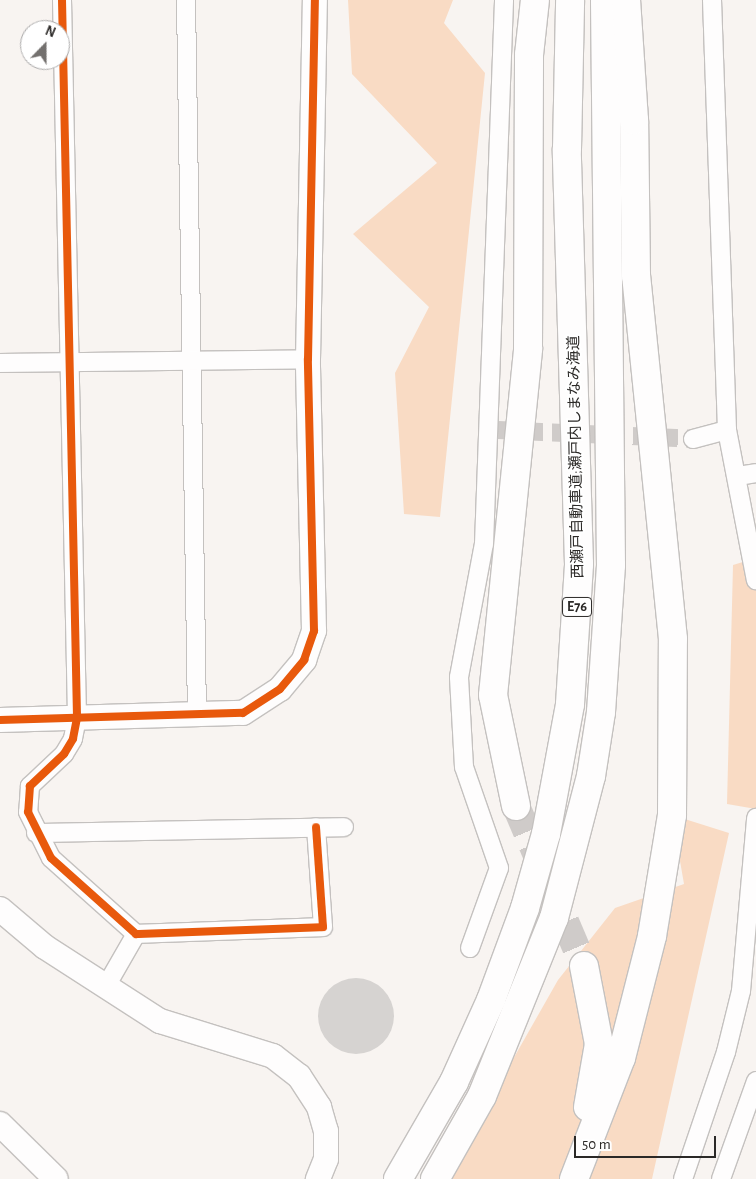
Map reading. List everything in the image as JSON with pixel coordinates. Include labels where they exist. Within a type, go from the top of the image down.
[{"type":"highway","points":[[516,806],[493,696],[528,348],[529,55],[535,0]]},
{"type":"highway","name":"西瀬戸自動車道;瀬戸内しまなみ海道","points":[[398,1179],[454,1082],[491,1000],[525,908],[546,834],[570,704],[579,564],[566,149],[570,0]]},
{"type":"highway","name":"E76","points":[[435,1179],[482,1096],[554,918],[586,795],[601,712],[611,565],[605,0]]},
{"type":"highway","points":[[574,1179],[620,1058],[652,936],[672,815],[673,639],[636,276],[634,120],[626,0]]},
{"type":"highway","points":[[562,1179],[592,1095],[599,1044],[584,966]]},
{"type":"street","points":[[62,0],[77,718],[74,739],[64,754],[30,786],[28,812],[36,833],[51,858],[136,934],[322,928],[316,827]]},
{"type":"street","points":[[186,0],[197,715]]},
{"type":"street","points":[[0,720],[243,713],[262,703],[304,660],[314,631],[308,358],[315,0]]},
{"type":"street","points":[[470,948],[499,868],[464,767],[459,677],[484,544],[492,429],[504,0]]},
{"type":"street","points":[[712,0],[727,430],[738,476],[756,580]]},
{"type":"street","points":[[0,363],[308,358]]},
{"type":"street","points":[[693,439],[727,430]]},
{"type":"street","points":[[738,476],[756,473]]},
{"type":"street","points":[[683,1179],[726,1052],[741,991],[756,818]]},
{"type":"street","points":[[36,833],[344,826]]},
{"type":"street","points":[[0,910],[105,988],[160,1021],[272,1056],[299,1076],[319,1106],[326,1131],[326,1159],[318,1179]]},
{"type":"street","points":[[105,988],[136,934]]},
{"type":"street","points":[[721,1179],[756,1081]]},
{"type":"street","points":[[0,1124],[56,1179]]},
{"type":"shaded area","points":[[348,0],[453,0],[444,23],[485,73],[440,517],[404,514],[395,373],[429,307],[353,234],[437,163],[352,74]]},
{"type":"shaded area","points":[[756,558],[756,809],[727,804],[733,565]]},
{"type":"shaded area","points":[[672,815],[729,833],[652,1179],[445,1179],[558,980],[615,908],[684,884]]},
{"type":"building","points":[[356,978],[370,981],[383,989],[391,1002],[394,1016],[391,1030],[383,1043],[370,1051],[356,1054],[342,1051],[329,1043],[321,1030],[318,1016],[321,1002],[329,989],[342,981]]},
{"type":"tunnel","points":[[498,430],[693,439]]},
{"type":"tunnel","points":[[516,806],[584,966]]},
{"type":"cycle path","points":[[62,0],[77,718],[73,739],[64,754],[30,786],[28,812],[51,858],[136,934],[323,927],[316,827]]},
{"type":"cycle path","points":[[0,720],[243,713],[280,689],[304,660],[314,631],[308,359],[315,0]]}]
